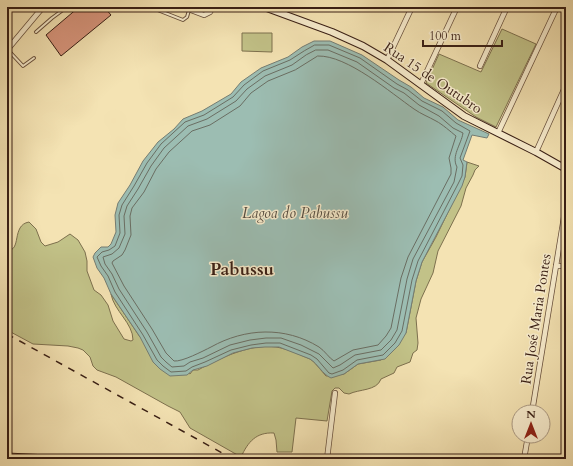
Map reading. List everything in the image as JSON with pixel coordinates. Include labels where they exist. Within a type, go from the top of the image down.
[{"type":"main road","name":"Rua 15 de Outubro","points":[[264,7],[351,40],[387,60],[464,116],[536,152],[566,169]]},
{"type":"main road","points":[[7,457],[48,459]]},
{"type":"street","points":[[7,10],[10,7]]},
{"type":"street","points":[[7,50],[43,7]]},
{"type":"street","points":[[183,7],[190,8],[204,15],[210,12],[213,7]]},
{"type":"street","points":[[283,14],[287,7]]},
{"type":"street","points":[[387,60],[412,7]]},
{"type":"street","points":[[421,84],[457,7]]},
{"type":"street","points":[[480,66],[507,7]]},
{"type":"street","points":[[498,133],[557,7]]},
{"type":"street","points":[[536,152],[566,85]]},
{"type":"street","name":"Rua José Maria Pontes","points":[[533,404],[566,206]]},
{"type":"street","points":[[556,266],[566,266]]},
{"type":"street","points":[[327,459],[336,393]]},
{"type":"street","points":[[524,459],[527,444]]},
{"type":"lane","points":[[36,32],[68,7]]},
{"type":"lane","points":[[150,7],[184,20],[187,17],[190,8]]},
{"type":"lane","points":[[7,50],[23,66],[34,58]]},
{"type":"green space","points":[[502,29],[536,44],[496,127],[476,117],[426,83],[439,54],[481,72]]},
{"type":"green space","points":[[242,33],[272,33],[272,52],[242,51]]},
{"type":"green space","points":[[467,162],[479,166],[475,170],[466,188],[461,206],[438,251],[433,273],[421,299],[416,318],[418,343],[417,350],[413,353],[410,362],[397,367],[394,373],[381,379],[376,386],[372,388],[349,394],[344,393],[339,388],[335,388],[332,391],[327,421],[296,418],[292,452],[277,452],[274,433],[268,433],[257,436],[253,439],[241,457],[190,428],[180,412],[116,377],[97,370],[93,366],[90,357],[83,350],[68,346],[33,344],[7,330],[7,250],[14,247],[20,228],[29,222],[36,229],[41,242],[45,246],[58,242],[70,234],[78,240],[85,252],[87,271],[94,290],[101,295],[108,305],[113,321],[124,339],[131,341],[133,340],[132,334],[111,294],[140,337],[190,374],[193,370],[198,370],[238,352],[271,346],[288,350],[310,359],[326,376],[344,374],[358,364],[381,360],[406,333],[416,281],[422,262],[436,237],[465,177]]},
{"type":"water","name":"Lagoa do Pabussu","points":[[314,41],[330,41],[362,55],[411,87],[424,98],[443,107],[458,120],[489,134],[487,138],[472,135],[463,160],[467,162],[462,186],[422,262],[416,281],[406,333],[399,345],[385,359],[358,364],[344,374],[331,378],[310,359],[279,347],[252,348],[233,353],[207,366],[193,370],[187,375],[170,376],[153,362],[140,337],[111,294],[104,278],[97,268],[93,257],[101,247],[108,247],[111,244],[116,232],[115,215],[118,203],[143,161],[158,142],[174,129],[183,119],[202,111],[231,94],[241,82],[261,68],[288,57]]},
{"type":"building","points":[[79,7],[104,7],[111,15],[61,56],[46,35]]},
{"type":"railway","points":[[7,334],[233,459]]},
{"type":"district","name":"Pabussu","points":[[242,269]]}]
